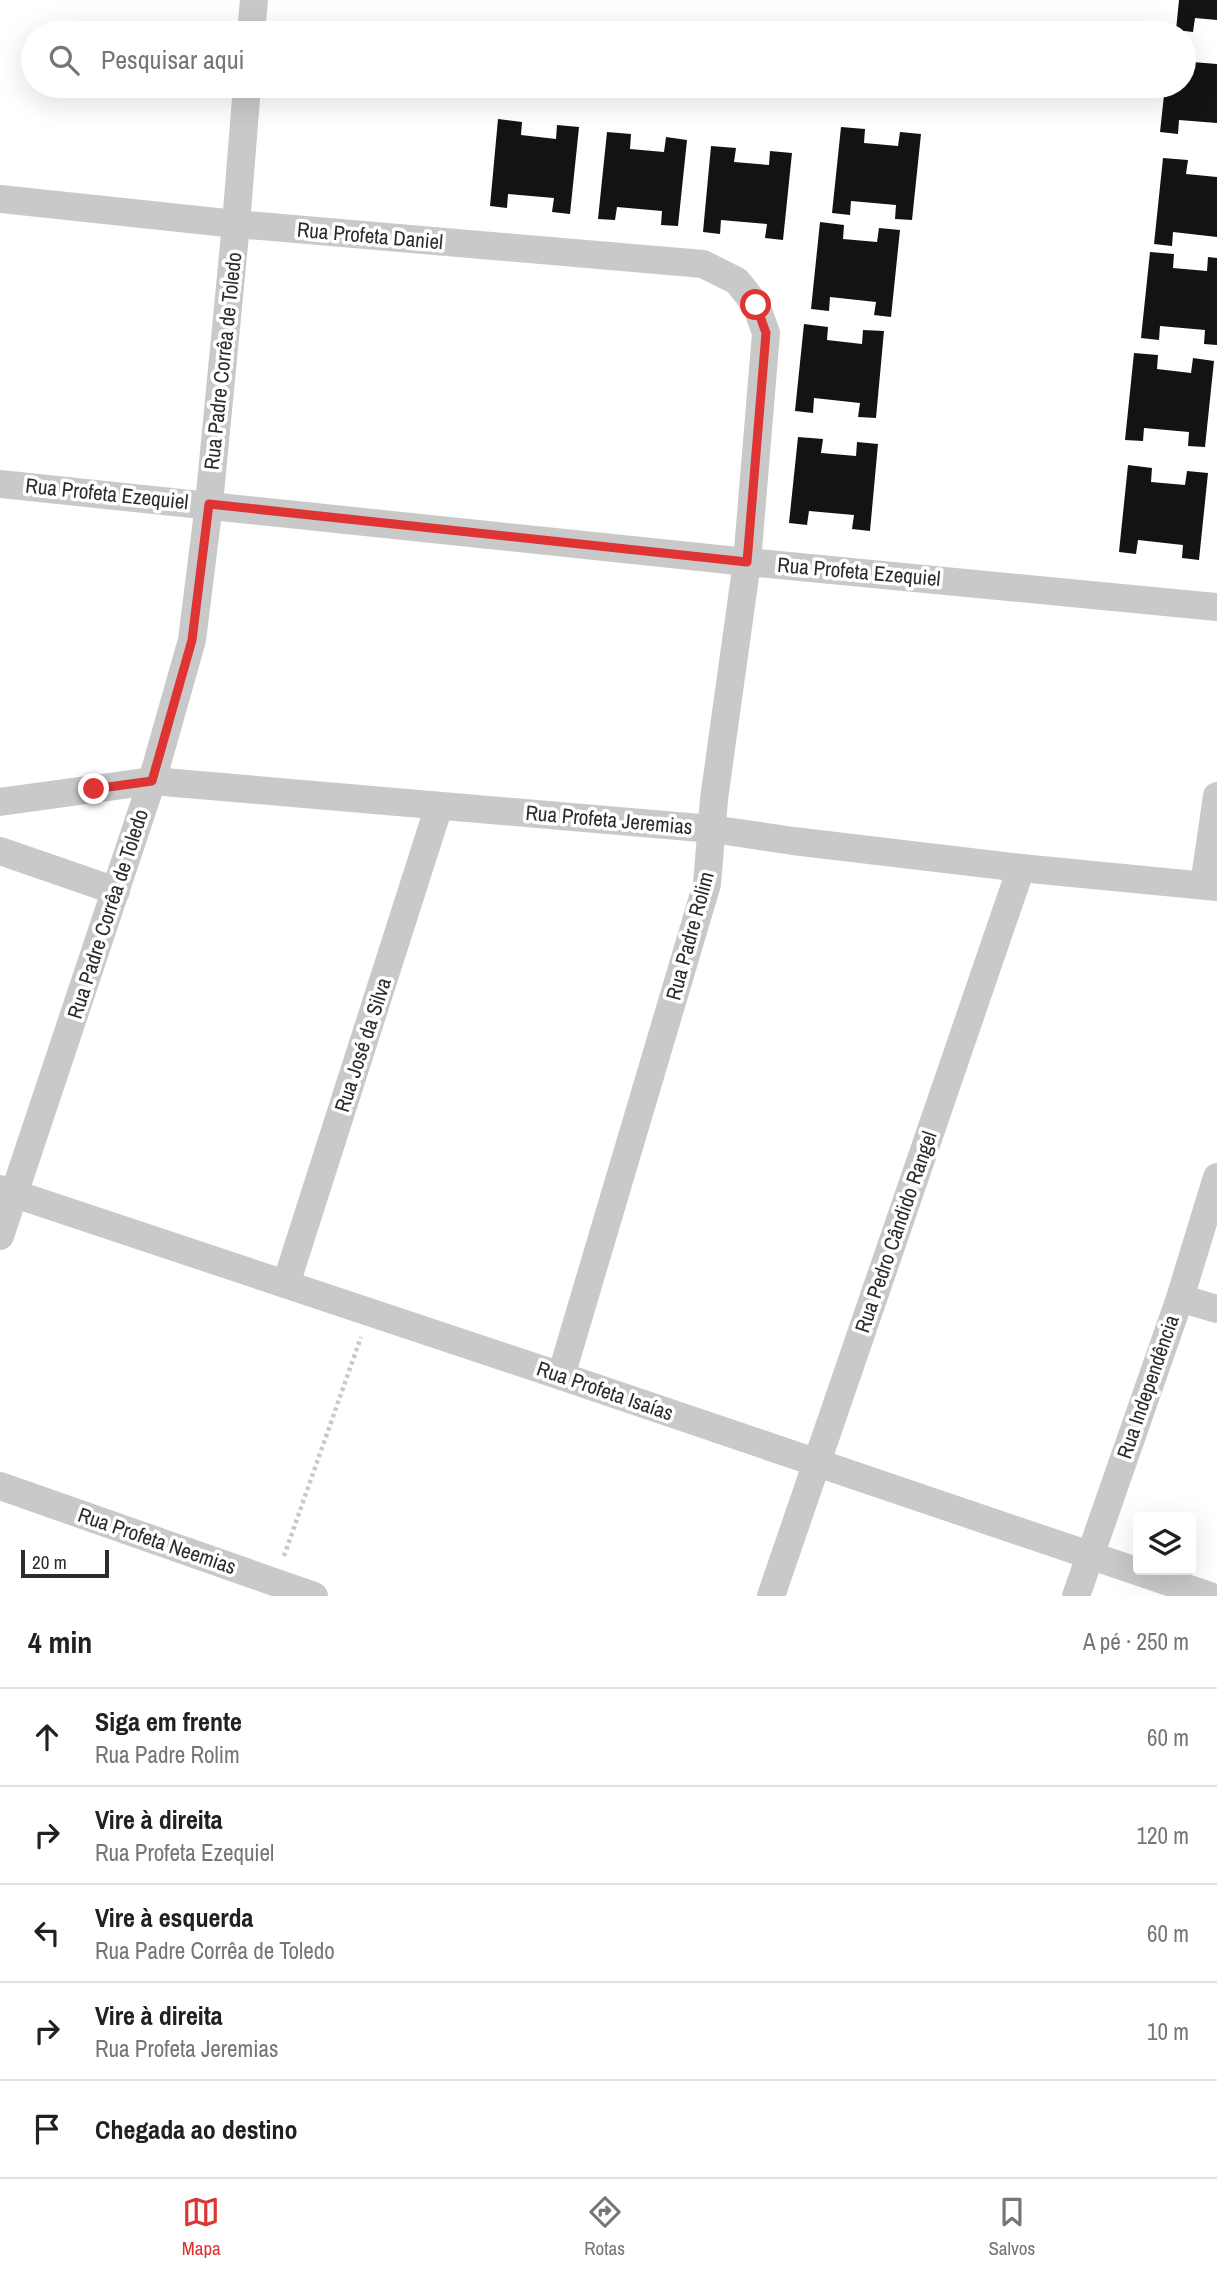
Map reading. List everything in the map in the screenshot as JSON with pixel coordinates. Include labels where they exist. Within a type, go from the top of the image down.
[{"type":"street","points":[[252,21],[254,0]]},
{"type":"street","name":"Rua Padre Corrêa de Toledo","points":[[0,1236],[7,1192],[116,891],[152,781],[192,640],[209,504],[246,98]]},
{"type":"street","name":"Rua Profeta Daniel","points":[[0,199],[236,224],[703,264],[737,281]]},
{"type":"street","name":"Rua Padre Rolim","points":[[561,1376],[707,884],[716,786],[747,562],[766,333],[756,305],[737,281]]},
{"type":"street","name":"Rua Profeta Ezequiel","points":[[0,484],[747,562],[1217,607]]},
{"type":"street","name":"Rua Profeta Jeremias","points":[[0,802],[152,781],[712,829],[1021,868],[1211,886]]},
{"type":"street","points":[[1211,886],[1217,796]]},
{"type":"street","name":"Rua José da Silva","points":[[286,1284],[439,806]]},
{"type":"street","points":[[0,851],[116,891]]},
{"type":"street","name":"Rua Pedro Cândido Rangel","points":[[771,1596],[1021,868]]},
{"type":"street","name":"Rua Independência","points":[[1076,1596],[1180,1297],[1217,1177]]},
{"type":"street","name":"Rua Profeta Isaías","points":[[7,1192],[1210,1596]]},
{"type":"street","points":[[1180,1297],[1217,1309]]},
{"type":"street","name":"Rua Profeta Neemias","points":[[0,1486],[314,1596]]},
{"type":"path","points":[[275,1583],[369,1313]]},
{"type":"building","points":[[1179,0],[1217,0],[1217,20],[1195,18],[1195,21],[1177,21]]},
{"type":"building","points":[[1196,62],[1217,64],[1217,123],[1179,120],[1178,134],[1160,132],[1164,98],[1196,98]]},
{"type":"building","points":[[498,119],[522,122],[521,135],[556,139],[557,125],[579,127],[570,214],[552,212],[554,198],[508,194],[507,208],[490,206]]},
{"type":"building","points":[[841,127],[865,129],[864,143],[898,146],[900,132],[921,134],[912,220],[895,219],[896,205],[851,201],[850,215],[832,213]]},
{"type":"building","points":[[607,132],[631,134],[630,149],[664,152],[666,137],[687,140],[678,226],[661,225],[662,211],[617,207],[615,220],[598,219]]},
{"type":"building","points":[[711,146],[736,148],[734,162],[769,165],[770,151],[792,153],[783,240],[765,238],[767,224],[721,220],[720,234],[703,232]]},
{"type":"building","points":[[1163,158],[1188,160],[1186,174],[1217,177],[1217,237],[1173,232],[1172,246],[1154,244]]},
{"type":"building","points":[[820,222],[844,225],[843,239],[877,242],[879,228],[900,230],[891,317],[874,315],[876,302],[830,297],[829,311],[811,309]]},
{"type":"building","points":[[1150,252],[1174,254],[1173,268],[1207,271],[1208,257],[1217,258],[1217,345],[1204,344],[1205,330],[1160,326],[1159,340],[1141,338]]},
{"type":"building","points":[[804,324],[828,327],[827,340],[862,344],[863,330],[884,331],[876,418],[858,417],[860,403],[814,398],[813,413],[795,411]]},
{"type":"building","points":[[1134,353],[1158,355],[1157,369],[1191,373],[1193,358],[1214,361],[1205,447],[1188,446],[1189,432],[1144,428],[1143,441],[1125,440]]},
{"type":"building","points":[[798,437],[823,439],[821,453],[856,456],[857,442],[878,444],[870,531],[852,529],[854,515],[809,511],[807,525],[789,523]]},
{"type":"building","points":[[1128,465],[1152,468],[1151,482],[1185,485],[1187,471],[1208,473],[1199,560],[1182,558],[1183,545],[1138,540],[1136,554],[1119,552]]},
{"type":"route","points":[[94,789],[152,781],[192,640],[209,504],[747,562],[766,333],[756,305]]}]
